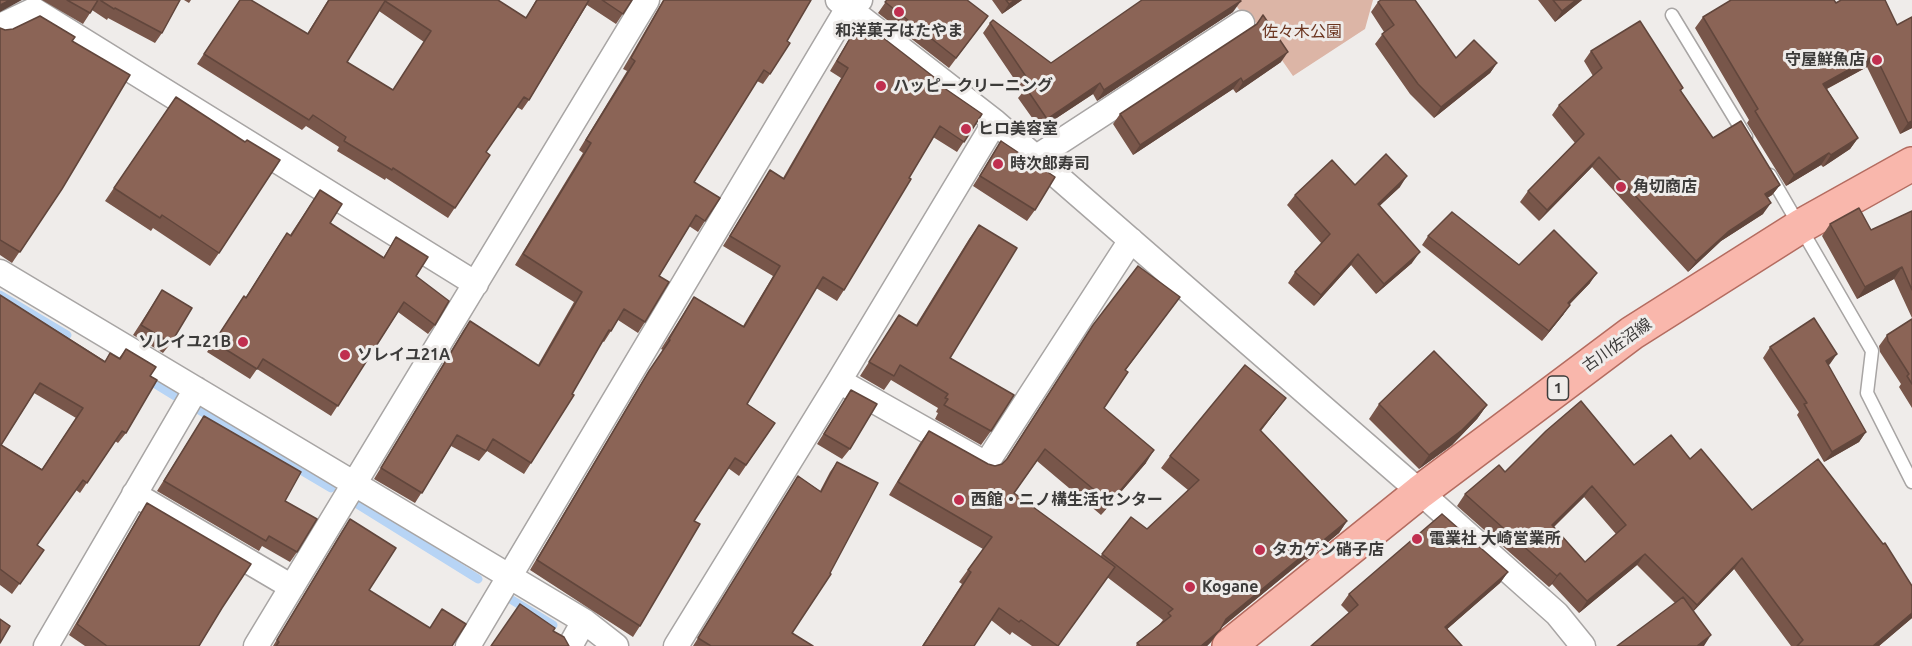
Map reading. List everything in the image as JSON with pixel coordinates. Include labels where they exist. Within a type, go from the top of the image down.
[{"type":"main road","name":"古川佐沼線","points":[[1229,646],[1420,492],[1632,333],[1801,226],[1912,164]]},
{"type":"street","points":[[256,646],[647,0]]},
{"type":"street","points":[[468,646],[849,3],[995,123],[1420,492],[1557,614],[1583,646]]},
{"type":"street","points":[[0,26],[34,10],[476,284]]},
{"type":"street","points":[[1035,158],[1242,23]]},
{"type":"street","points":[[676,646],[995,123]]},
{"type":"street","points":[[839,381],[986,464],[1131,240]]},
{"type":"street","points":[[0,272],[584,621],[616,646]]},
{"type":"street","points":[[46,646],[196,389]]},
{"type":"street","points":[[134,494],[292,586]]},
{"type":"street","points":[[570,646],[584,621]]},
{"type":"lane","points":[[1672,15],[1752,146]]},
{"type":"lane","points":[[1764,166],[1872,351],[1867,393],[1912,482]]},
{"type":"green space","name":"佐々木公園","points":[[1232,0],[1373,0],[1365,29],[1293,76],[1254,20],[1249,23]]},
{"type":"building","points":[[0,0],[10,0],[0,5]]},
{"type":"building","points":[[67,0],[98,0],[90,13]]},
{"type":"building","points":[[100,0],[180,0],[162,33]]},
{"type":"building","points":[[240,0],[251,0],[308,34],[329,0],[498,0],[526,18],[537,0],[589,0],[529,100],[524,97],[486,152],[490,155],[455,208],[393,168],[392,170],[344,141],[346,137],[313,115],[309,120],[204,54]],"holes":[[[385,1],[431,31],[393,90],[347,62]]]},
{"type":"building","points":[[602,0],[632,0],[623,14]]},
{"type":"building","points":[[664,0],[811,0],[787,41],[790,43],[770,74],[764,70],[694,182],[720,198],[705,221],[696,215],[659,276],[669,282],[645,322],[624,309],[611,331],[609,330],[572,394],[574,395],[531,463],[493,439],[486,451],[457,435],[422,493],[381,468],[470,321],[539,366],[582,292],[523,254],[591,143],[586,140],[635,61],[631,58]]},
{"type":"building","points":[[887,0],[967,0],[988,16],[956,58],[885,2]]},
{"type":"building","points":[[1142,0],[1241,1],[1104,90],[1100,83],[1047,119],[1026,88],[1031,84],[990,23],[993,20],[1051,63]]},
{"type":"building","points":[[1381,0],[1415,0],[1456,58],[1474,40],[1497,63],[1441,107],[1418,84],[1382,34],[1394,25],[1378,2]]},
{"type":"building","points":[[1553,0],[1576,0],[1562,11]]},
{"type":"building","points":[[1731,0],[1834,0],[1836,3],[1841,0],[1885,0],[1897,25],[1912,17],[1912,121],[1908,123],[1875,55],[1823,84],[1858,138],[1794,175],[1755,111],[1758,109],[1703,17]]},
{"type":"building","points":[[1263,15],[1288,52],[1243,82],[1241,78],[1140,145],[1120,114],[1257,24]]},
{"type":"building","points":[[40,16],[75,37],[72,41],[130,75],[62,189],[20,252],[0,240],[0,28],[13,29]]},
{"type":"building","points":[[1640,21],[1683,88],[1680,90],[1713,138],[1741,121],[1780,185],[1765,194],[1771,203],[1729,231],[1696,261],[1599,157],[1547,210],[1528,191],[1584,134],[1559,105],[1602,68],[1591,51]]},
{"type":"building","points":[[867,26],[939,81],[937,83],[982,114],[964,142],[940,126],[844,290],[823,277],[747,404],[775,423],[746,465],[735,458],[694,521],[700,524],[640,626],[537,560],[694,297],[744,327],[780,266],[730,236],[770,170],[784,179],[848,68],[837,61],[856,28],[862,32]]},
{"type":"building","points":[[176,97],[245,142],[247,140],[280,160],[219,253],[162,215],[160,218],[114,188]]},
{"type":"building","points":[[1001,141],[1055,177],[1035,210],[980,176]]},
{"type":"building","points":[[1386,154],[1407,176],[1378,204],[1420,252],[1384,284],[1358,254],[1321,295],[1295,272],[1330,234],[1295,195],[1332,160],[1355,185]]},
{"type":"building","points":[[320,190],[342,204],[330,223],[384,258],[396,237],[428,257],[416,276],[449,301],[435,325],[404,302],[338,406],[263,359],[257,369],[214,342],[244,296],[246,298],[287,233],[291,236]]},
{"type":"building","points":[[1859,208],[1871,230],[1912,211],[1912,290],[1902,267],[1865,287],[1830,224]]},
{"type":"building","points":[[1452,212],[1519,265],[1554,230],[1597,273],[1568,303],[1570,305],[1549,331],[1428,236]]},
{"type":"building","points":[[979,225],[1017,248],[950,358],[1014,395],[991,431],[944,405],[948,394],[900,365],[894,376],[869,362],[899,315],[917,326]]},
{"type":"building","points":[[1138,266],[1180,297],[1125,370],[1128,372],[1104,408],[1154,450],[1110,503],[1045,449],[1014,493],[1115,567],[1058,646],[1021,620],[1019,622],[999,608],[974,646],[923,646],[971,572],[968,570],[992,537],[898,482],[929,431],[988,464],[995,466],[1002,464],[1093,325]]},
{"type":"building","points":[[162,290],[192,308],[171,343],[141,325]]},
{"type":"building","points":[[0,295],[105,362],[110,353],[120,359],[126,349],[156,367],[150,376],[157,380],[126,433],[122,431],[87,483],[83,480],[37,545],[44,550],[20,584],[0,569]],"holes":[[[40,383],[83,408],[42,470],[1,445]]]},
{"type":"building","points":[[1814,318],[1837,354],[1826,361],[1866,432],[1832,452],[1804,404],[1807,403],[1770,347]]},
{"type":"building","points":[[1912,319],[1912,384],[1907,376],[1909,374],[1888,341],[1887,335]]},
{"type":"building","points":[[1434,351],[1487,405],[1462,430],[1429,455],[1379,404]]},
{"type":"building","points":[[1245,365],[1286,398],[1260,430],[1347,521],[1226,619],[1220,630],[1201,646],[1140,646],[1137,643],[1171,616],[1168,613],[1173,609],[1102,554],[1131,517],[1147,529],[1199,480],[1170,456]]},
{"type":"building","points":[[851,390],[877,404],[850,449],[824,434]]},
{"type":"building","points":[[1581,401],[1634,465],[1671,435],[1690,459],[1701,449],[1752,510],[1818,459],[1883,544],[1885,543],[1912,586],[1912,613],[1873,646],[1797,646],[1803,640],[1742,558],[1697,605],[1645,554],[1587,601],[1560,573],[1557,576],[1465,494],[1499,465],[1505,472],[1546,431]],"holes":[[[1592,486],[1626,525],[1585,562],[1552,525]]]},
{"type":"building","points":[[204,416],[301,472],[285,501],[317,519],[297,552],[269,536],[266,541],[164,481]]},
{"type":"building","points":[[837,462],[878,483],[831,574],[792,633],[813,646],[711,646],[698,638],[798,476],[821,492]]},
{"type":"building","points":[[147,503],[251,564],[199,646],[107,646],[77,624]]},
{"type":"building","points":[[1442,514],[1508,572],[1445,627],[1462,646],[1311,646],[1358,605],[1349,594]]},
{"type":"building","points":[[350,519],[396,548],[369,590],[430,628],[442,609],[466,624],[452,646],[276,646],[279,642],[277,640]]},
{"type":"building","points":[[1683,597],[1711,635],[1697,646],[1617,646]]},
{"type":"building","points":[[520,604],[555,628],[553,631],[564,637],[569,646],[491,646]]},
{"type":"building","points":[[0,619],[10,626],[0,643]]},
{"type":"waterway","points":[[0,295],[67,335]]},
{"type":"waterway","points":[[144,377],[175,396]]},
{"type":"waterway","points":[[194,407],[331,488]]},
{"type":"waterway","points":[[354,502],[478,579]]},
{"type":"waterway","points":[[512,600],[553,625]]},
{"type":"place","name":"和洋菓子はたやま","points":[[899,12]]},
{"type":"place","name":"守屋鮮魚店","points":[[1877,60]]},
{"type":"place","name":"ハッピークリーニング","points":[[881,86]]},
{"type":"place","name":"ヒロ美容室","points":[[966,129]]},
{"type":"place","name":"時次郎寿司","points":[[998,164]]},
{"type":"place","name":"角切商店","points":[[1621,187]]},
{"type":"place","name":"ソレイユ21B","points":[[243,342]]},
{"type":"place","name":"ソレイユ21A","points":[[345,355]]},
{"type":"place","name":"西館・ニノ構生活センター","points":[[959,500]]},
{"type":"place","name":"電業社 大崎営業所","points":[[1417,539]]},
{"type":"place","name":"タカゲン硝子店","points":[[1260,550]]},
{"type":"place","name":"Kogane","points":[[1190,587]]}]
